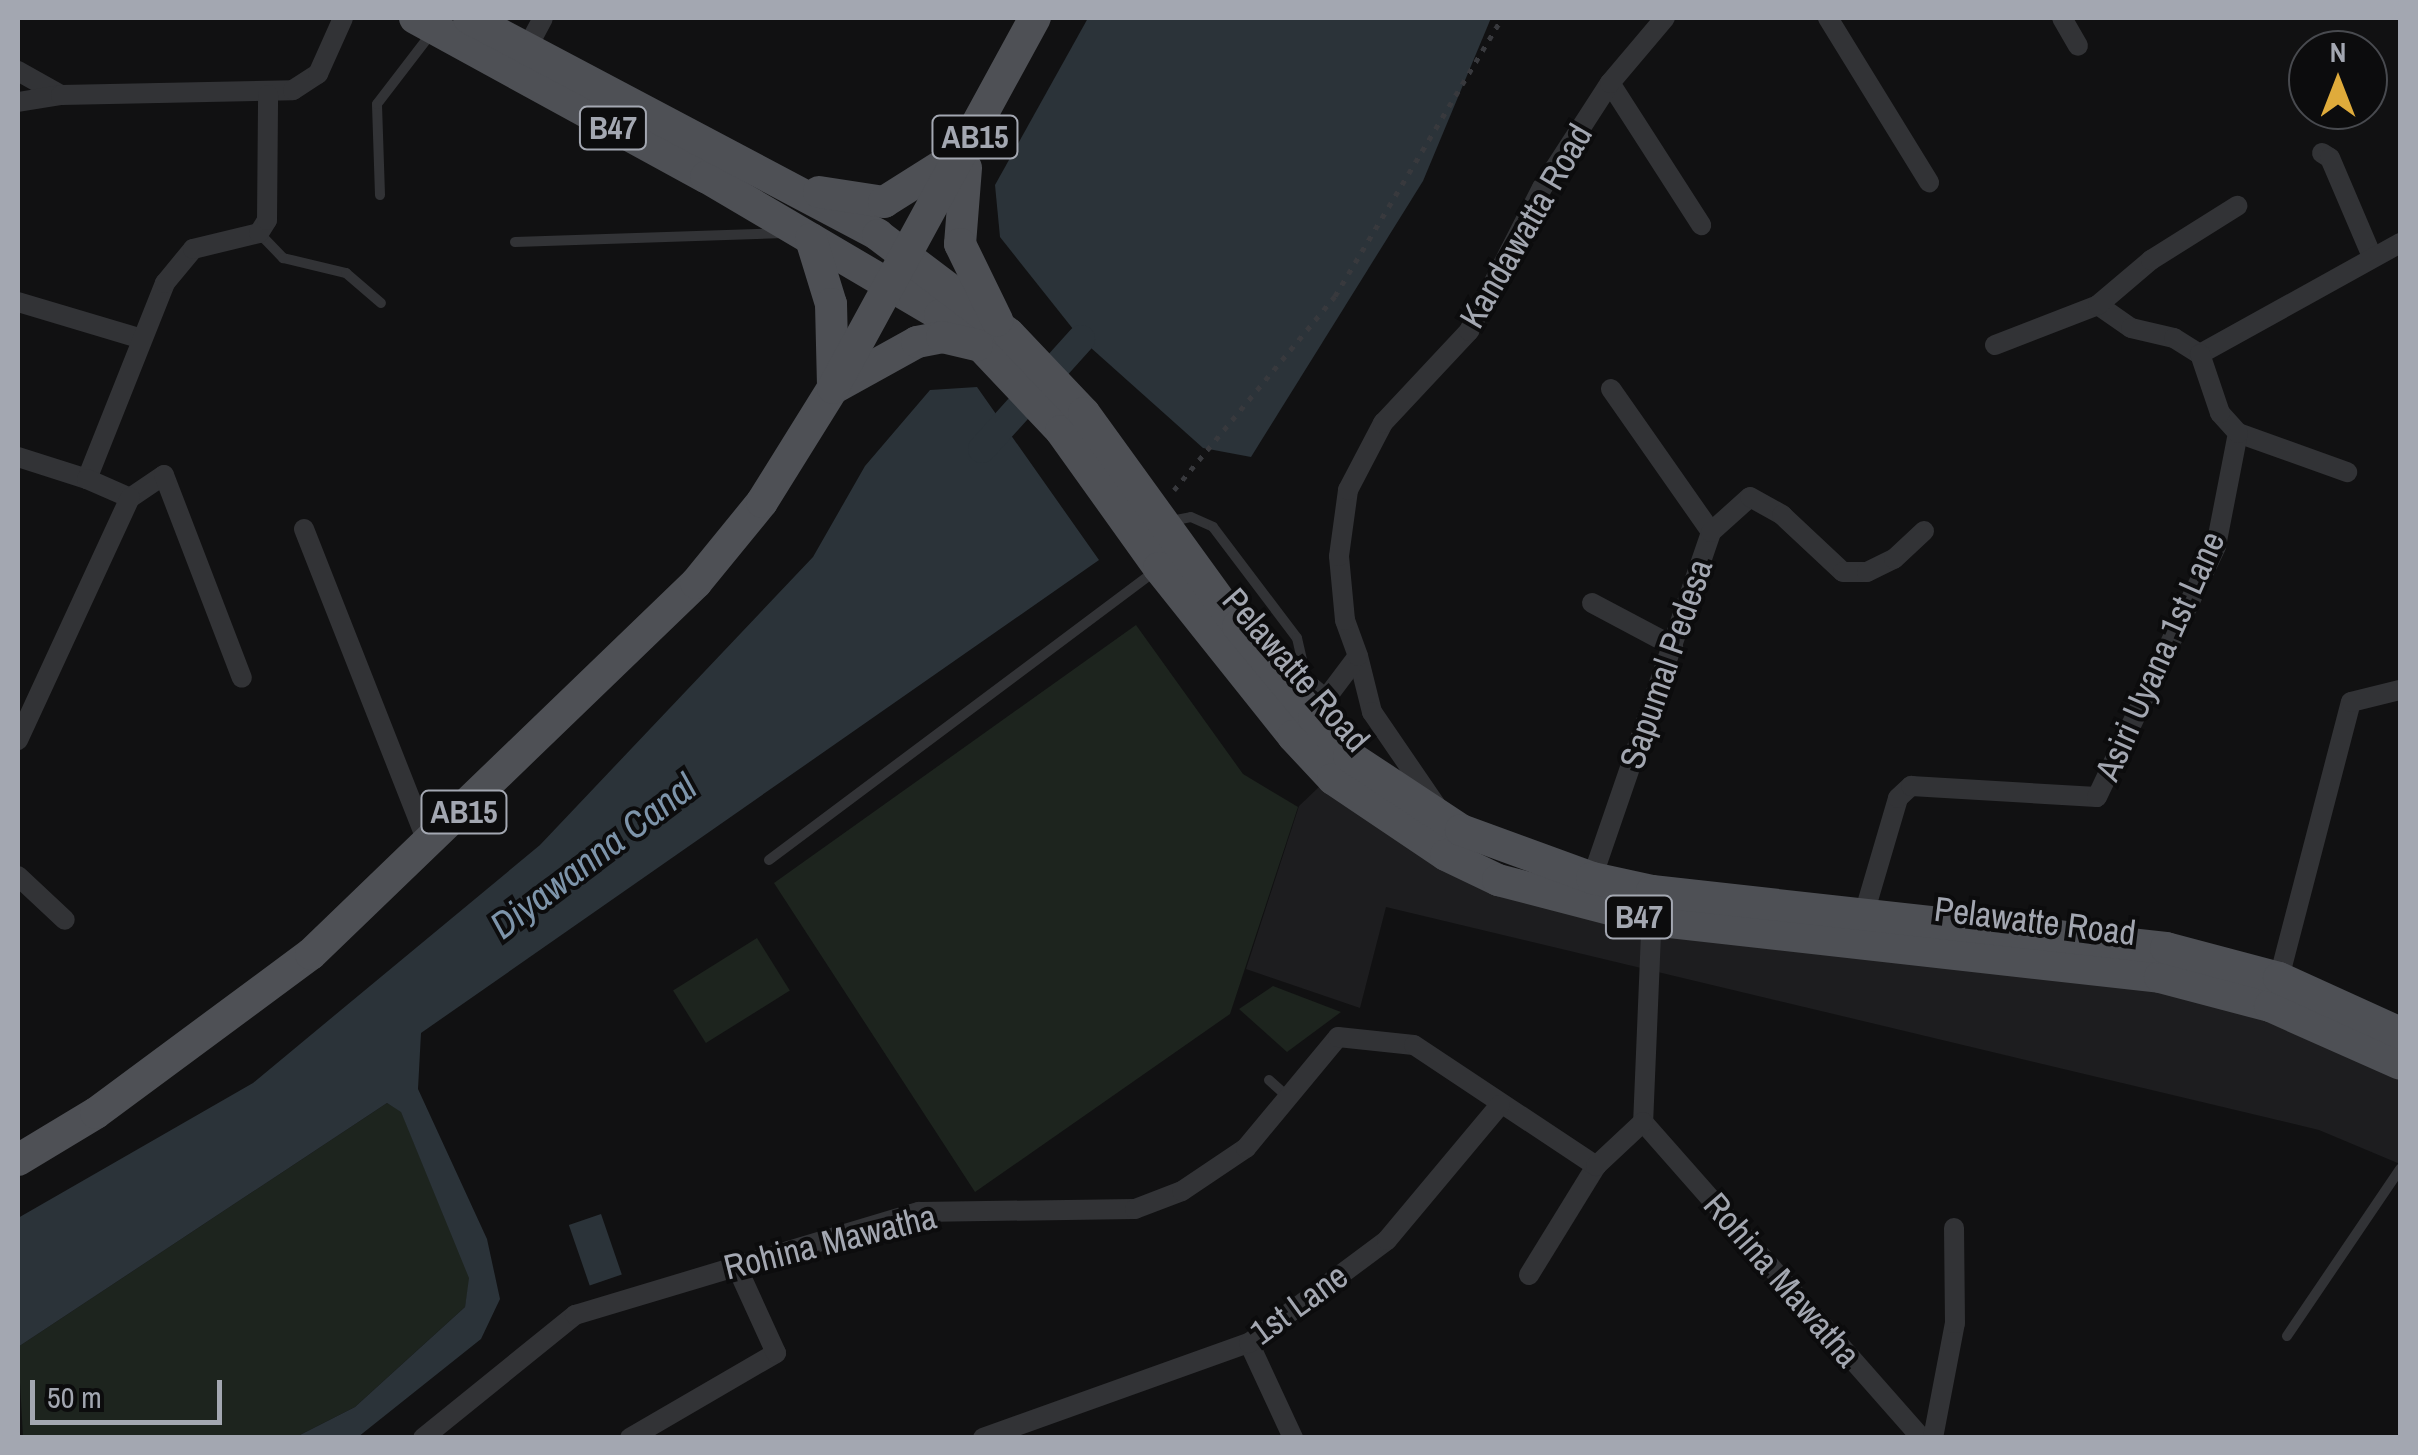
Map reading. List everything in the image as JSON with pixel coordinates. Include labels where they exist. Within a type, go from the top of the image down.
[{"type":"main road","name":"Pelawatte Road","points":[[469,18],[797,189],[910,255],[995,340],[1158,516],[1301,705],[1333,780],[1446,855],[1498,880],[1652,905],[2166,948],[2279,978],[2400,1033]]},
{"type":"main road","name":"AB15","points":[[18,1159],[96,1113],[311,954],[429,846],[696,583],[762,502],[833,388],[968,149],[1035,18]]},
{"type":"main road","name":"Pelawatte Road","points":[[424,25],[995,340]]},
{"type":"main road","points":[[797,189],[884,202],[968,149]]},
{"type":"main road","points":[[806,236],[831,304],[833,388],[917,342],[942,337],[995,340],[960,244],[968,149]]},
{"type":"main road","name":"Pelawatte Road","points":[[1072,422],[1159,568],[1349,756],[1448,822],[1652,905]]},
{"type":"main road","name":"Pelawatte Road","points":[[1861,925],[2160,976],[2270,1006],[2400,1064]]},
{"type":"street","points":[[18,102],[62,94],[268,94],[294,90],[318,74],[343,18]]},
{"type":"street","points":[[526,50],[543,18]]},
{"type":"street","name":"Kandawatta Road","points":[[1448,822],[1372,712],[1345,620],[1339,556],[1348,490],[1384,423],[1469,331],[1542,188],[1610,84],[1664,18]]},
{"type":"street","points":[[1828,18],[1929,182]]},
{"type":"street","points":[[2062,18],[2078,46]]},
{"type":"street","points":[[18,71],[62,94]]},
{"type":"street","points":[[1610,84],[1701,225]]},
{"type":"street","points":[[88,480],[164,283],[193,248],[259,233],[267,220],[268,94]]},
{"type":"street","points":[[2322,153],[2330,158],[2370,254]]},
{"type":"street","points":[[1995,346],[2098,305],[2151,260],[2237,206]]},
{"type":"street","points":[[2200,354],[2370,254],[2400,243]]},
{"type":"street","points":[[18,302],[142,339]]},
{"type":"street","points":[[2098,305],[2130,328],[2174,338],[2200,354],[2220,413],[2238,433],[2347,472]]},
{"type":"street","points":[[1611,388],[1711,532]]},
{"type":"street","name":"Asiri Uyana 1st Lane","points":[[1861,925],[1898,798],[1911,786],[2097,797],[2216,546],[2238,433]]},
{"type":"street","points":[[18,457],[130,498]]},
{"type":"street","points":[[18,740],[130,498],[164,475],[242,678]]},
{"type":"street","name":"Sapumal Pedesa","points":[[1592,878],[1711,532],[1750,497],[1782,515],[1843,572],[1866,572],[1894,559],[1924,531]]},
{"type":"street","points":[[304,529],[429,846]]},
{"type":"street","points":[[1592,603],[1672,646]]},
{"type":"street","points":[[1301,705],[1358,656]]},
{"type":"street","points":[[2279,978],[2350,702],[2400,690]]},
{"type":"street","points":[[18,876],[65,920]]},
{"type":"street","points":[[1529,1275],[1596,1166],[1643,1122],[1652,905]]},
{"type":"street","name":"Rohina Mawatha","points":[[423,1438],[575,1315],[735,1263],[918,1212],[1135,1209],[1182,1191],[1246,1148],[1338,1037],[1414,1045],[1596,1166]]},
{"type":"street","name":"1st Lane","points":[[983,1438],[1249,1343],[1387,1240],[1500,1105]]},
{"type":"street","name":"Rohina Mawatha","points":[[1643,1122],[1922,1438]]},
{"type":"street","points":[[1934,1438],[1955,1324],[1954,1228]]},
{"type":"street","points":[[630,1438],[776,1353],[735,1263]]},
{"type":"street","points":[[1249,1343],[1293,1438]]},
{"type":"lane","points":[[380,195],[377,104],[424,25]]},
{"type":"lane","points":[[259,233],[283,258],[346,273],[381,303]]},
{"type":"lane","points":[[515,242],[806,236]]},
{"type":"lane","points":[[769,860],[1159,568]]},
{"type":"lane","points":[[1269,1080],[1287,1096]]},
{"type":"lane","points":[[2287,1336],[2400,1169]]},
{"type":"path","points":[[1158,516],[1335,296],[1502,18]]},
{"type":"shaded area","points":[[1136,625],[1243,774],[1298,807],[1230,1014],[975,1192],[774,883]]},
{"type":"shaded area","points":[[1319,787],[1443,862],[2159,984],[2267,1013],[2400,1072],[2400,1164],[2319,1130],[1386,907],[1360,1008],[1246,969],[1299,806]]},
{"type":"shaded area","points":[[757,938],[790,991],[706,1043],[673,990]]},
{"type":"shaded area","points":[[1273,986],[1341,1012],[1287,1052],[1239,1009]]},
{"type":"shaded area","points":[[387,1103],[401,1111],[470,1278],[465,1307],[355,1407],[296,1437],[23,1437],[18,1347]]},
{"type":"water","points":[[1088,18],[1491,18],[1423,181],[1251,457],[1203,448],[1081,339],[1000,237],[995,185]]},
{"type":"water","points":[[977,387],[1099,560],[421,1033],[418,1089],[487,1239],[500,1299],[481,1339],[358,1437],[296,1437],[355,1407],[465,1307],[469,1278],[401,1112],[387,1103],[18,1347],[18,1218],[253,1083],[540,845],[813,557],[865,466],[930,390]]},
{"type":"water","points":[[601,1214],[622,1275],[590,1286],[569,1225]]},
{"type":"waterway","name":"Diyawanna Canal","points":[[982,449],[1081,339]]}]
